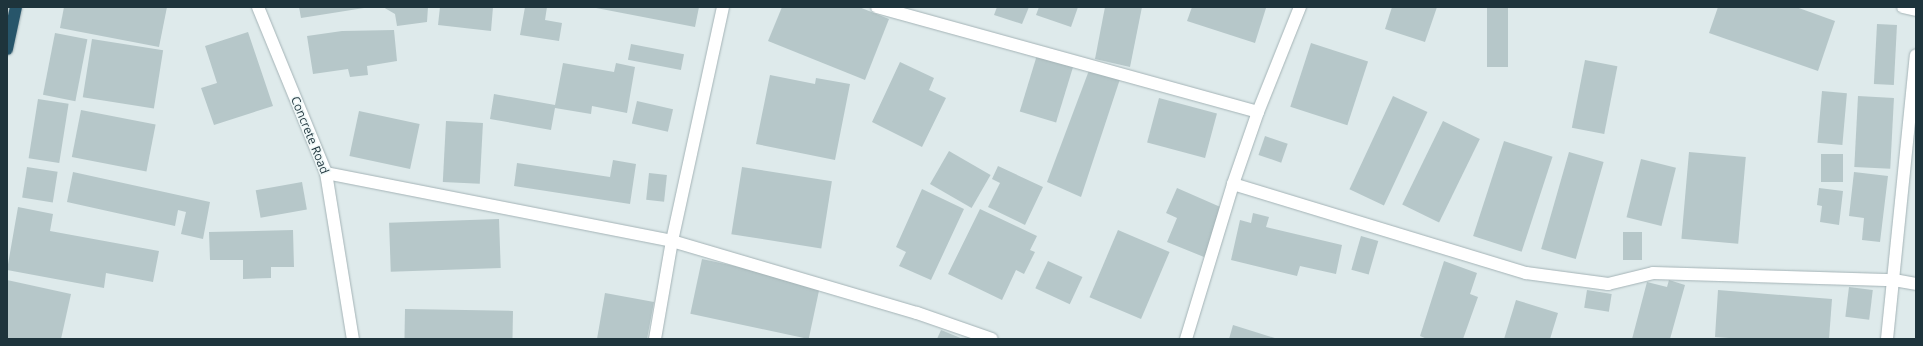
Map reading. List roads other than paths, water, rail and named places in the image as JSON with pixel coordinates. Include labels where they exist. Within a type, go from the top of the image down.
[{"type":"highway","points":[[7,49],[16,7]]},
{"type":"street","name":"Concrete Road","points":[[258,7],[326,173],[353,339]]},
{"type":"street","points":[[655,339],[672,241],[723,7]]},
{"type":"street","points":[[877,7],[1258,112]]},
{"type":"street","points":[[1186,339],[1232,184],[1258,112],[1300,7]]},
{"type":"street","points":[[1903,7],[1916,10]]},
{"type":"street","points":[[1887,339],[1916,55]]},
{"type":"street","points":[[326,173],[672,241],[917,313],[992,339]]},
{"type":"street","points":[[1232,184],[1526,273],[1608,284],[1654,273],[1894,280],[1916,284]]}]
